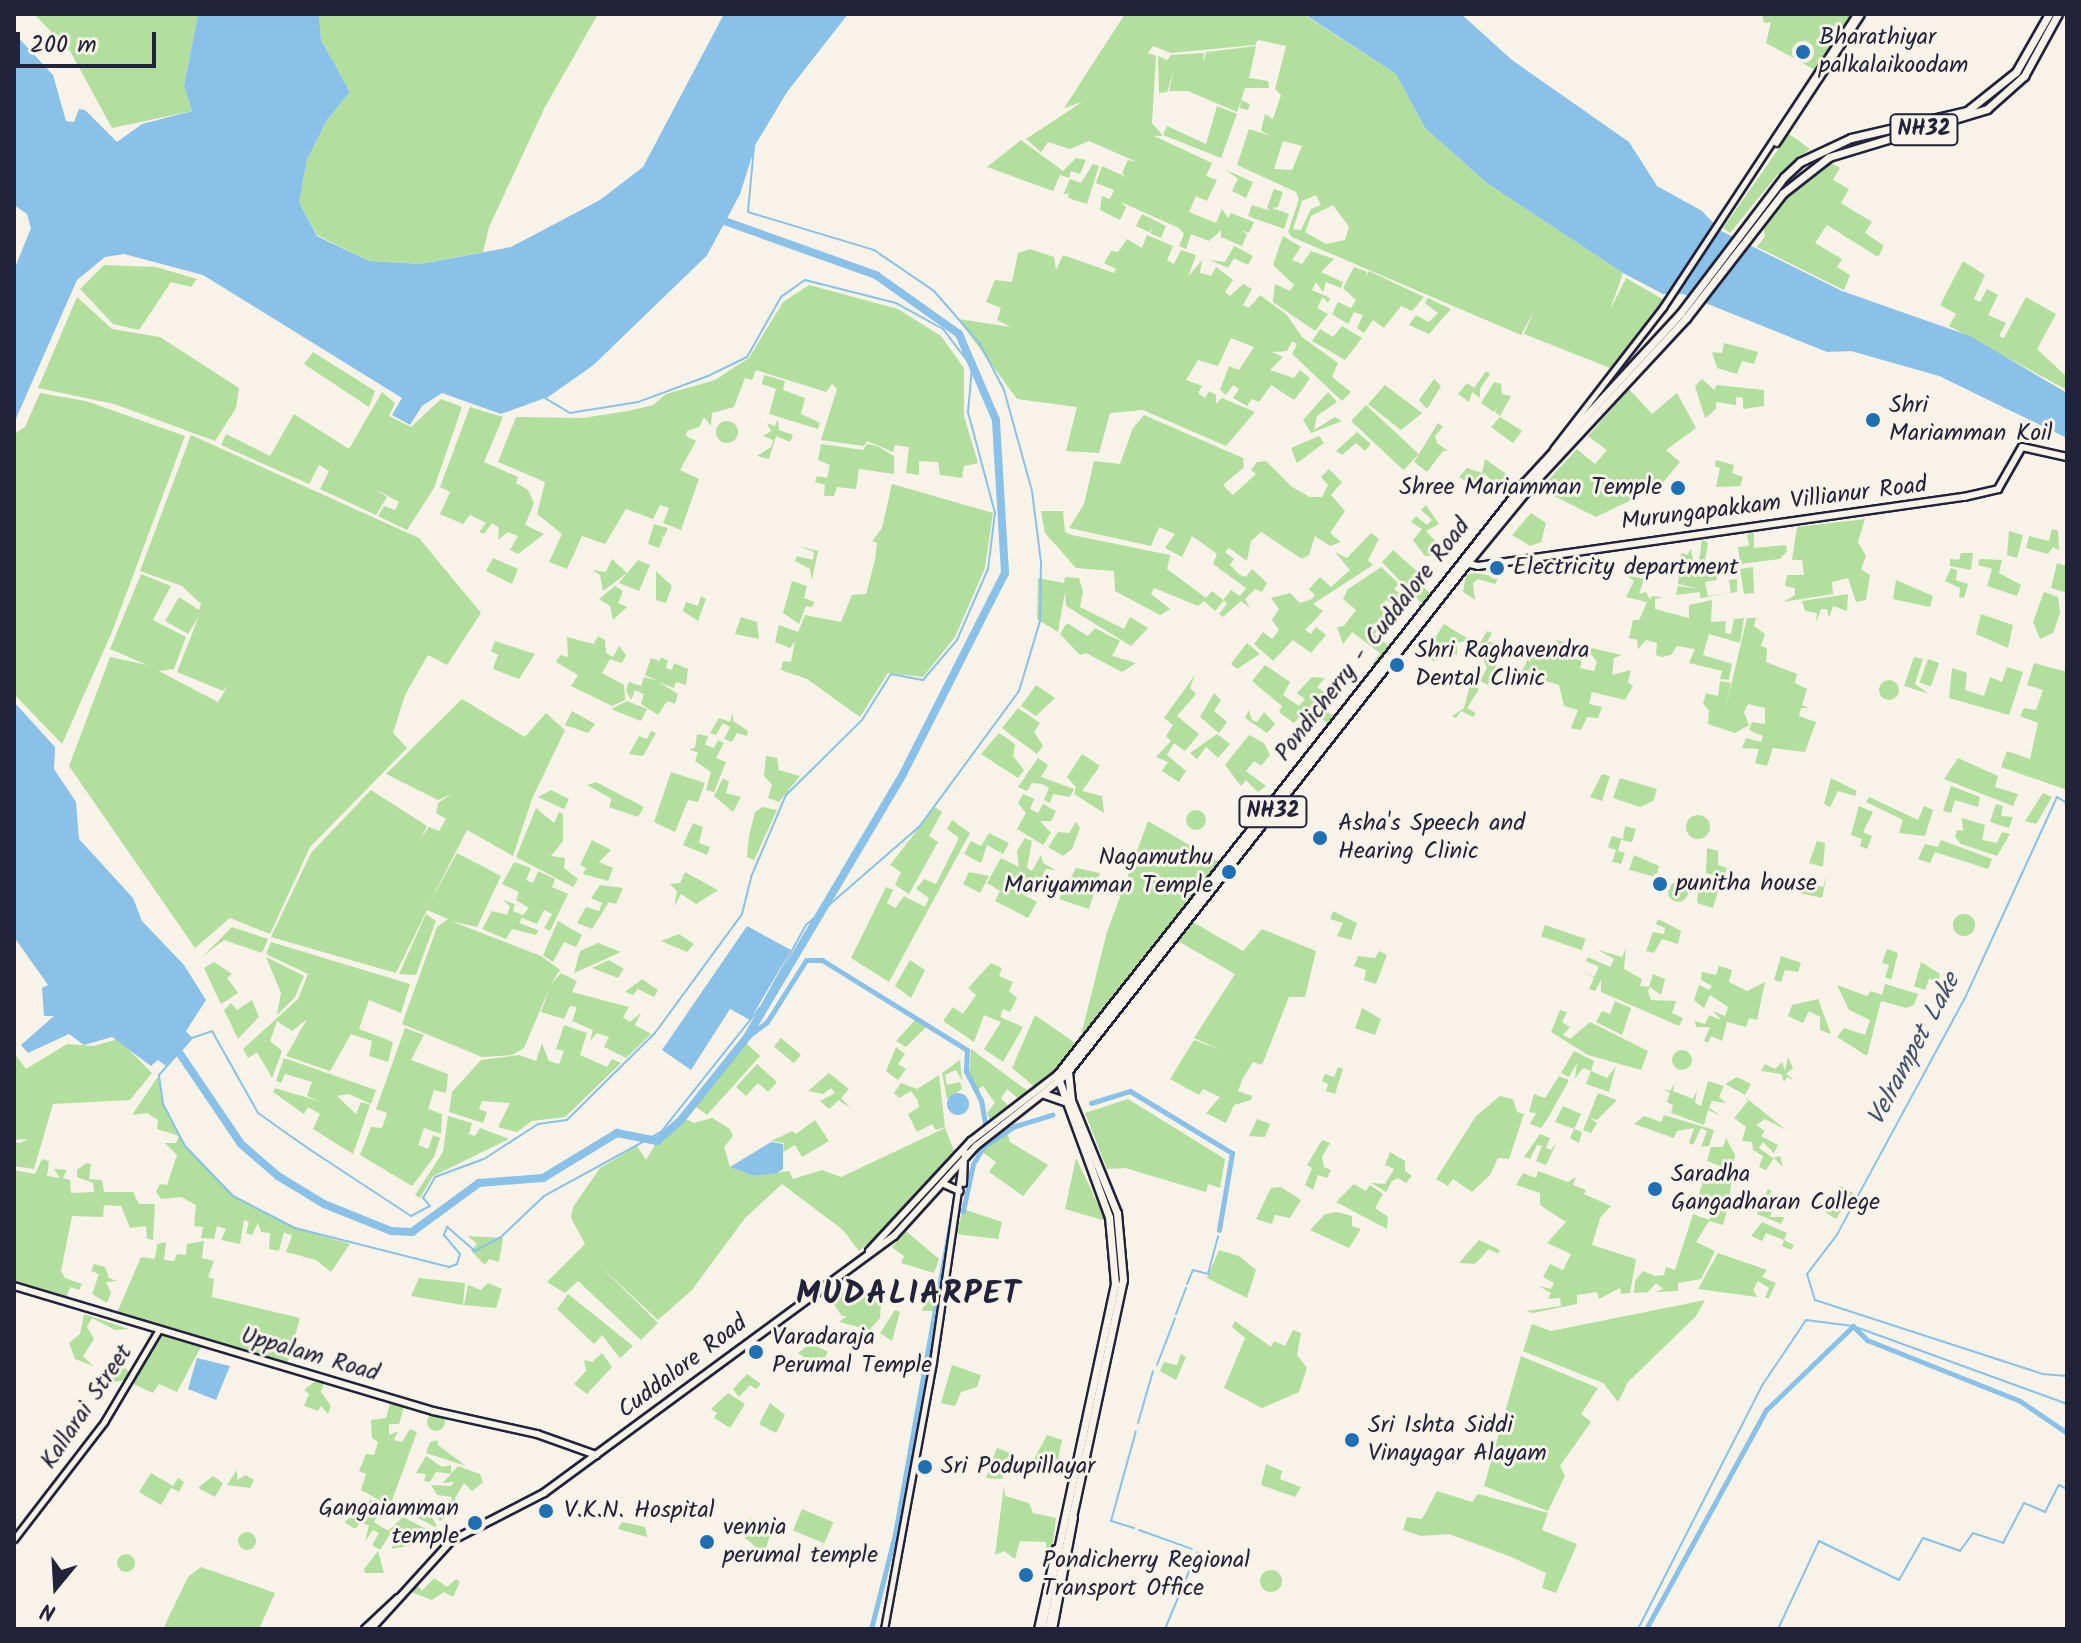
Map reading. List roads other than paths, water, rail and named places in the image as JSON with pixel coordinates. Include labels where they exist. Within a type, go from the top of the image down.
[{"type":"highway","name":"NH32","points":[[1762,214],[1784,177],[1818,152],[1851,138],[1928,123],[1967,111],[2016,72],[2049,14]]},
{"type":"highway","name":"NH32","points":[[1683,316],[1762,214],[1796,179],[1829,157],[1987,109],[2024,76],[2058,14]]},
{"type":"highway","name":"Pondicherry - Cuddalore Road","points":[[1060,1076],[1551,452],[1683,316]]},
{"type":"highway","name":"Pondicherry - Cuddalore Road","points":[[1464,562],[1683,316]]},
{"type":"highway","points":[[1051,1629],[1070,1518],[1123,1280],[1117,1213],[1064,1101],[1060,1076]]},
{"type":"highway","points":[[1060,1076],[1079,1129]]},
{"type":"highway","points":[[1044,1094],[1064,1101]]},
{"type":"highway","points":[[1039,1629],[1070,1518]]},
{"type":"main road","name":"Murungapakkam Villianur Road","points":[[1464,562],[1964,497],[1998,489],[2022,447],[2067,457]]},
{"type":"main road","name":"Cuddalore Road","points":[[999,1124],[1044,1094],[1060,1076]]},
{"type":"main road","name":"Cuddalore Road","points":[[869,1251],[974,1144],[1060,1076]]},
{"type":"main road","name":"Cuddalore Road","points":[[398,1598],[451,1541],[536,1499],[869,1251],[894,1236],[944,1184],[963,1155]]},
{"type":"main road","points":[[944,1184],[960,1191]]},
{"type":"main road","name":"Uppalam Road","points":[[14,1286],[433,1411],[537,1434],[596,1455]]},
{"type":"main road","points":[[365,1629],[398,1598]]},
{"type":"main road","points":[[371,1629],[398,1598]]},
{"type":"street","points":[[1551,452],[1663,307],[1774,145],[1858,14]]},
{"type":"street","points":[[884,1629],[956,1218],[963,1155]]},
{"type":"street","name":"Kallarai Street","points":[[14,1539],[104,1422],[158,1331]]},
{"type":"water","points":[[198,14],[319,14],[321,40],[350,92],[327,120],[307,160],[299,202],[317,236],[369,261],[421,264],[511,247],[600,200],[643,167],[724,14],[848,14],[787,92],[754,147],[739,194],[706,255],[592,365],[545,398],[501,414],[442,393],[422,406],[410,425],[392,415],[402,398],[203,275],[124,254],[105,257],[77,280],[14,423],[14,270],[31,228],[27,214],[14,205],[14,33],[53,75],[66,121],[74,122],[79,109],[85,110],[117,142],[142,124],[192,111],[184,85]]},
{"type":"water","points":[[1304,14],[1461,14],[1512,60],[1629,142],[1657,186],[1702,211],[1721,231],[1842,291],[1970,336],[2067,393],[2067,438],[1939,376],[1851,351],[1827,352],[1683,294],[1663,294],[1623,273],[1488,184],[1425,128],[1396,74]]},
{"type":"water","points":[[14,702],[55,747],[54,769],[76,802],[79,839],[133,898],[142,921],[184,965],[206,1000],[186,1031],[192,1038],[166,1066],[158,1060],[151,1066],[112,1037],[84,1045],[69,1034],[28,1053],[21,1045],[54,1016],[44,1016],[42,988],[48,985],[14,937]]},
{"type":"water","points":[[747,926],[791,950],[750,1020],[730,1009],[691,1070],[662,1050]]},
{"type":"water","points":[[958,1093],[966,1096],[969,1104],[966,1112],[958,1115],[950,1112],[947,1104],[950,1096]]},
{"type":"water","points":[[771,1142],[783,1144],[783,1169],[777,1173],[754,1176],[730,1167]]},
{"type":"water","points":[[197,1358],[230,1366],[216,1400],[188,1389]]},
{"type":"waterway","points":[[754,147],[748,212],[874,250],[934,291],[980,344],[1004,390],[1032,491],[1041,562],[1040,621],[1019,691],[920,826],[806,925],[762,1005],[661,1132],[544,1196],[501,1237],[475,1251],[447,1227],[444,1235],[460,1254],[457,1264],[449,1267],[295,1228],[233,1196],[185,1146],[163,1104],[159,1075],[192,1038],[212,1031],[258,1113],[411,1216],[430,1206],[423,1198],[435,1177],[484,1159],[538,1124],[567,1120],[655,1033],[742,914],[751,877],[786,795],[862,720],[891,674],[923,680],[957,640],[988,569],[995,513],[968,412],[972,367],[943,329],[896,303],[805,280],[781,297],[747,357],[708,376],[638,402],[570,413],[545,398],[592,365],[706,255],[739,194],[754,147]]},
{"type":"waterway","points":[[174,1045],[241,1144],[278,1176],[324,1204],[391,1231],[412,1232],[479,1183],[543,1178],[617,1133],[657,1141],[680,1121],[747,1037],[903,774],[1005,573],[996,420],[959,334],[876,275],[716,218]]},
{"type":"waterway","name":"Velrampet Lake","points":[[2067,803],[2057,797],[1966,996],[1836,1236],[1807,1274],[1815,1300],[2043,1374],[2067,1376]]},
{"type":"waterway","points":[[747,1037],[767,1022],[806,960],[822,960],[967,1050],[966,1071],[981,1100],[987,1134]]},
{"type":"waterway","points":[[1091,1103],[1130,1091],[1232,1153],[1219,1230]]},
{"type":"waterway","points":[[871,1629],[895,1534],[953,1210],[963,1211],[973,1164],[984,1146],[1015,1126],[1052,1115]]},
{"type":"waterway","points":[[1187,1284],[1193,1270],[1208,1274],[1218,1236]]},
{"type":"waterway","points":[[1176,1314],[1186,1288]]},
{"type":"waterway","points":[[1157,1365],[1175,1318]]},
{"type":"waterway","points":[[1638,1629],[1763,1384],[1806,1320],[1853,1326],[2067,1404]]},
{"type":"waterway","points":[[1646,1629],[1766,1410],[1853,1326],[1867,1340],[2020,1401],[2067,1433]]},
{"type":"waterway","points":[[1138,1423],[1153,1371]]},
{"type":"waterway","points":[[1134,1528],[1111,1521],[1136,1431]]},
{"type":"waterway","points":[[1778,1629],[1819,1541],[1899,1580],[1923,1538],[1960,1551],[1973,1533],[2003,1543],[2024,1503],[2045,1512],[2059,1485],[2067,1489]]},
{"type":"waterway","points":[[1139,1530],[1192,1549]]},
{"type":"waterway","points":[[1165,1629],[1197,1552]]},
{"type":"place","name":"Bharathiyar palkalaikoodam","points":[[1803,52]]},
{"type":"place","name":"Shri Mariamman Koil","points":[[1873,420]]},
{"type":"place","name":"Shree Mariamman Temple","points":[[1678,488]]},
{"type":"place","name":"Electricity department","points":[[1497,568]]},
{"type":"place","name":"Shri Raghavendra Dental Clinic","points":[[1397,665]]},
{"type":"place","name":"Asha's Speech and Hearing Clinic","points":[[1320,838]]},
{"type":"place","name":"Nagamuthu Mariyamman Temple","points":[[1229,872]]},
{"type":"place","name":"punitha house","points":[[1660,884]]},
{"type":"place","name":"Saradha Gangadharan College","points":[[1655,1189]]},
{"type":"place","name":"Varadaraja Perumal Temple","points":[[756,1352]]},
{"type":"place","name":"Sri Ishta Siddi Vinayagar Alayam","points":[[1352,1440]]},
{"type":"place","name":"Sri Podupillayar","points":[[925,1467]]},
{"type":"place","name":"V.K.N. Hospital","points":[[546,1511]]},
{"type":"place","name":"Gangaiamman temple","points":[[475,1523]]},
{"type":"place","name":"vennia perumal temple","points":[[707,1542]]},
{"type":"place","name":"Pondicherry Regional Transport Office","points":[[1026,1575]]},
{"type":"district","name":"MUDALIARPET","points":[[909,1295]]}]
